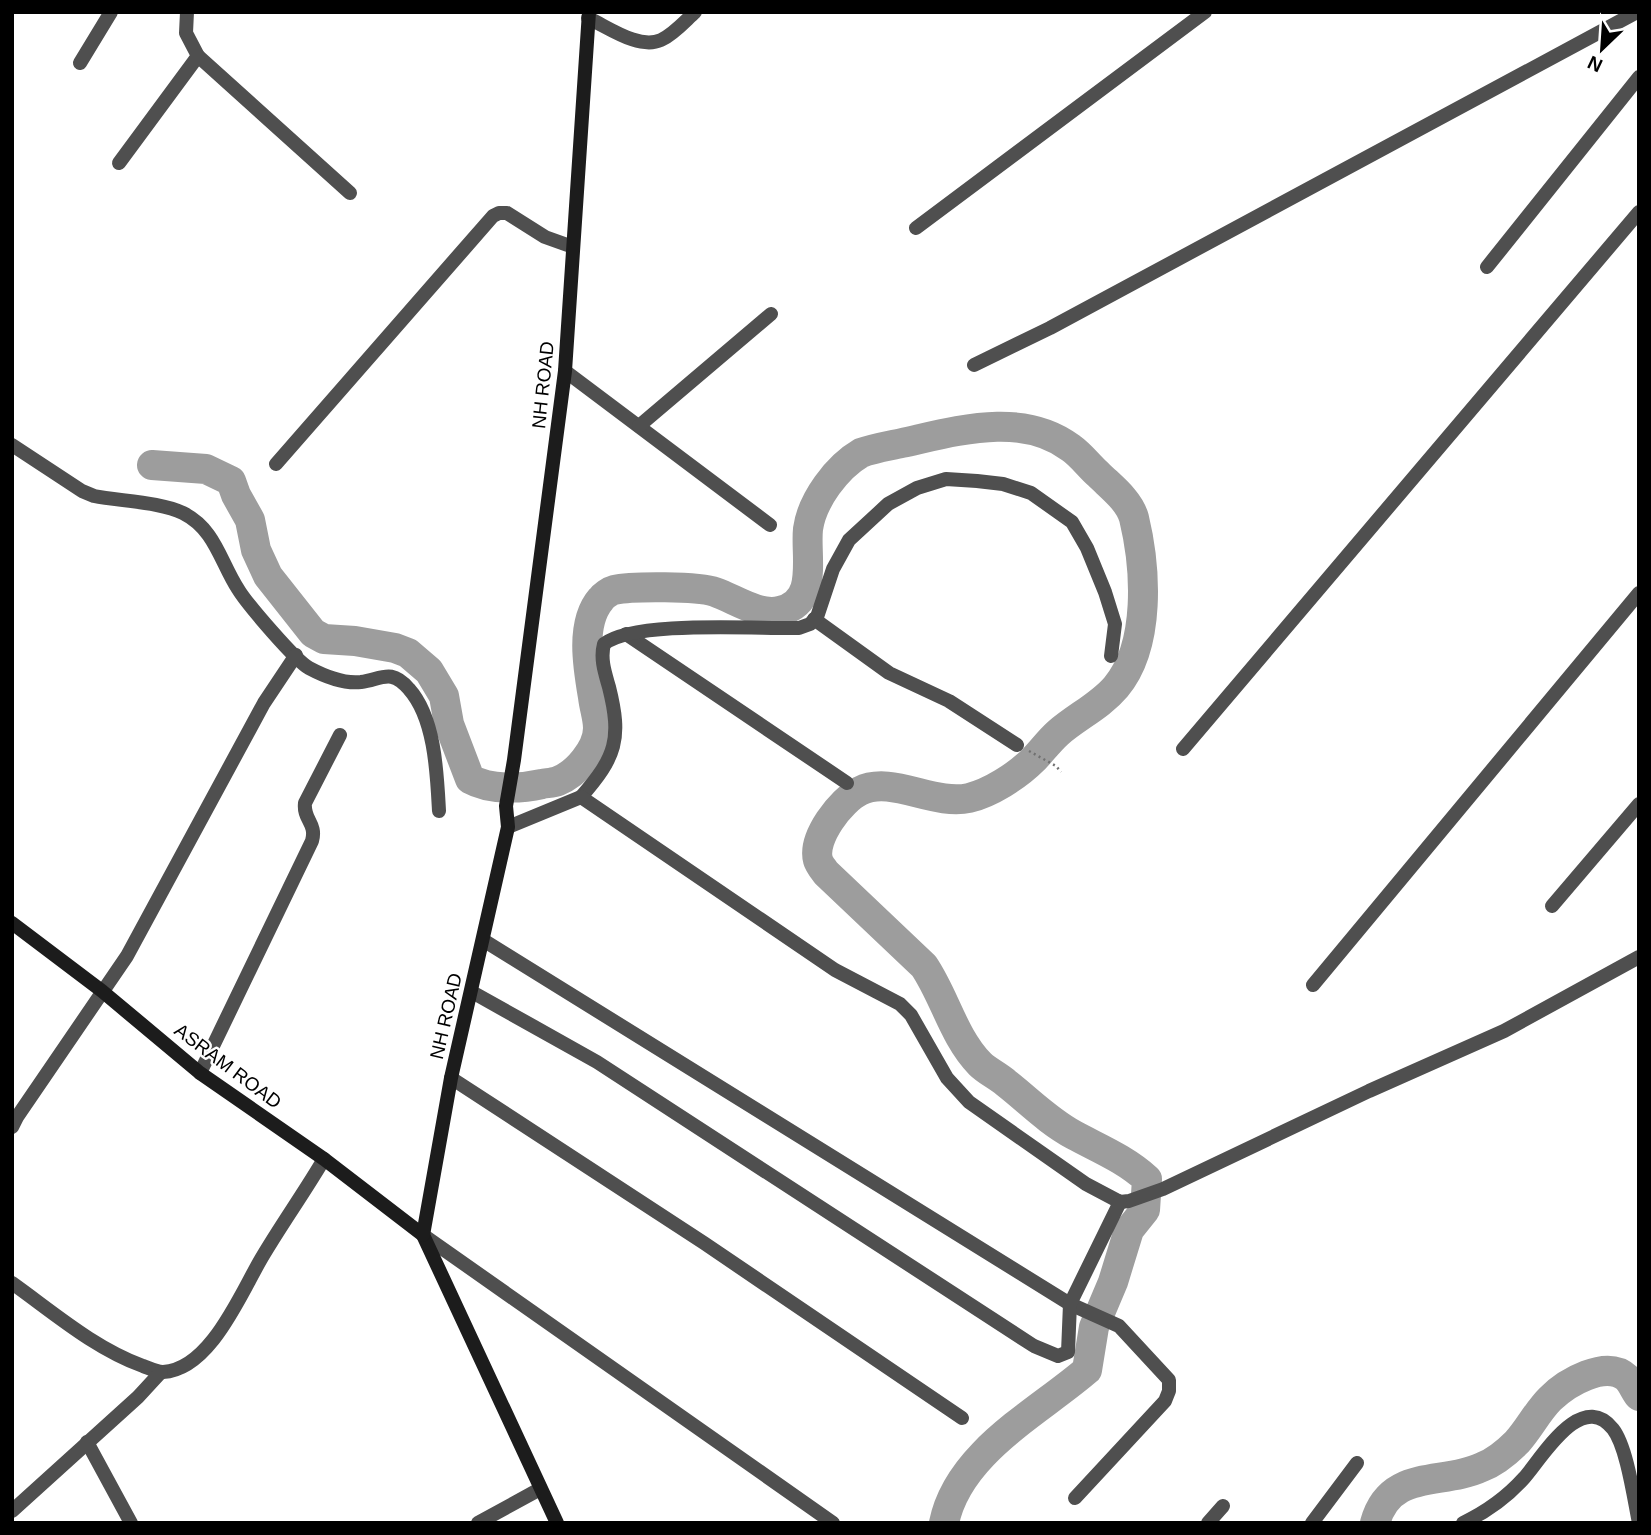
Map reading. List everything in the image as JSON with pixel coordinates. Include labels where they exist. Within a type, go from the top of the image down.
[{"type":"main road","name":"NH ROAD","points":[[423,1235],[451,1079],[508,827],[506,806],[565,370],[589,15]]},
{"type":"main road","name":"ASRAM ROAD","points":[[12,923],[102,991],[200,1073],[324,1159],[423,1235]]},
{"type":"main road","points":[[423,1235],[557,1523]]},
{"type":"street","points":[[80,63],[111,12]]},
{"type":"street","points":[[187,12],[186,33],[198,56],[350,193]]},
{"type":"street","points":[[589,15],[646,43],[667,37],[695,12]]},
{"type":"street","points":[[916,228],[1205,12]]},
{"type":"street","points":[[974,365],[1050,328],[1637,12]]},
{"type":"street","points":[[119,163],[198,56]]},
{"type":"street","points":[[1487,267],[1639,78]]},
{"type":"street","points":[[1183,749],[1639,212]]},
{"type":"street","points":[[276,464],[493,216],[507,213],[545,237],[573,247]]},
{"type":"street","points":[[639,426],[771,314]]},
{"type":"street","points":[[565,370],[770,524]]},
{"type":"street","points":[[12,445],[94,496],[175,509],[197,522],[206,530],[238,589],[251,607],[307,667],[348,682],[391,676],[409,688],[421,706],[434,751],[439,811]]},
{"type":"street","points":[[508,827],[581,797],[602,770],[616,742],[614,708],[602,661],[604,645],[610,640],[626,634],[671,629],[799,628],[814,619],[833,569],[849,540],[888,503],[909,491],[946,479],[1003,484],[1031,493],[1072,522],[1087,548],[1115,624],[1111,656]]},
{"type":"street","points":[[1313,985],[1639,593]]},
{"type":"street","points":[[814,619],[889,673],[949,701],[1017,745]]},
{"type":"street","points":[[626,634],[847,783]]},
{"type":"street","points":[[12,1127],[127,956],[264,703],[296,655]]},
{"type":"street","points":[[200,1073],[312,841],[314,829],[304,810],[305,803],[340,735]]},
{"type":"street","points":[[581,797],[835,970],[900,1004],[911,1015],[947,1079],[969,1102],[1086,1184],[1124,1201],[1163,1189],[1369,1091],[1504,1031],[1639,957]]},
{"type":"street","points":[[1552,906],[1639,804]]},
{"type":"street","points":[[484,940],[1070,1304],[1119,1326],[1129,1335],[1171,1385],[1164,1401],[1075,1498]]},
{"type":"street","points":[[472,992],[597,1062],[1034,1346],[1058,1356],[1068,1352],[1070,1304],[1124,1201]]},
{"type":"street","points":[[451,1079],[704,1243],[962,1418]]},
{"type":"street","points":[[12,1283],[105,1349],[160,1372],[175,1369],[209,1344],[237,1303],[261,1258],[324,1159]]},
{"type":"street","points":[[423,1235],[833,1523]]},
{"type":"street","points":[[12,1511],[138,1397],[160,1372]]},
{"type":"street","points":[[1463,1523],[1482,1514],[1524,1478],[1566,1427],[1588,1418],[1600,1419],[1607,1424],[1614,1430],[1620,1442],[1639,1523]]},
{"type":"street","points":[[87,1442],[131,1523]]},
{"type":"street","points":[[1312,1523],[1357,1463]]},
{"type":"street","points":[[478,1523],[540,1489]]},
{"type":"street","points":[[1208,1523],[1223,1506]]},
{"type":"path","points":[[1017,745],[1056,766],[1061,772]]},
{"type":"waterway","points":[[152,465],[206,469],[231,481],[250,520],[256,550],[268,576],[313,633],[324,639],[355,641],[408,653],[429,671],[444,696],[449,724],[470,779],[505,788],[558,781],[579,767],[590,752],[597,736],[598,724],[589,673],[588,633],[594,609],[603,596],[623,589],[680,588],[715,592],[763,611],[780,611],[792,606],[800,599],[808,577],[810,518],[827,485],[843,467],[861,453],[989,427],[1032,430],[1071,448],[1124,500],[1132,511],[1138,538],[1143,606],[1135,650],[1116,687],[1103,700],[1058,733],[1019,772],[986,792],[956,799],[885,786],[860,791],[837,811],[824,831],[817,851],[819,862],[826,873],[924,966],[956,1029],[980,1064],[1056,1124],[1121,1160],[1147,1179],[1145,1210],[1129,1230],[1113,1282],[1094,1327],[1087,1370],[1023,1419],[982,1455],[952,1498],[944,1523]]},
{"type":"waterway","points":[[1375,1523],[1382,1506],[1392,1494],[1405,1486],[1467,1473],[1501,1456],[1517,1442],[1550,1399],[1576,1380],[1598,1372],[1618,1373],[1629,1380],[1639,1396]]}]
